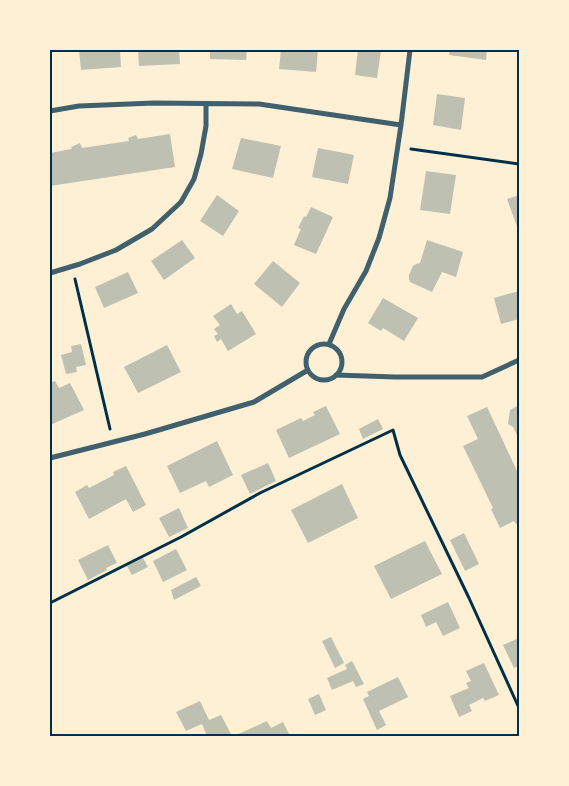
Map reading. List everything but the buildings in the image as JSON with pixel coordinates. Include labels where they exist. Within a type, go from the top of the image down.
[{"type":"street","points":[[328,344],[344,309],[366,271],[379,238],[390,198],[410,50]]},
{"type":"street","points":[[50,111],[79,106],[154,103],[259,104],[401,125]]},
{"type":"street","points":[[50,273],[72,267],[116,250],[152,229],[181,202],[194,179],[201,154],[206,126],[206,104]]},
{"type":"street","points":[[328,344],[337,349],[341,354],[342,360],[340,370],[336,375],[327,380],[312,375],[306,364],[309,352],[316,345],[328,344]]},
{"type":"street","points":[[336,375],[395,377],[482,376],[519,360]]},
{"type":"street","points":[[50,458],[145,434],[254,402],[308,370]]},
{"type":"path","points":[[398,148],[519,164]]},
{"type":"path","points":[[72,267],[113,442]]},
{"type":"path","points":[[50,603],[181,537],[260,494],[393,430],[400,455],[469,598],[519,708]]}]
